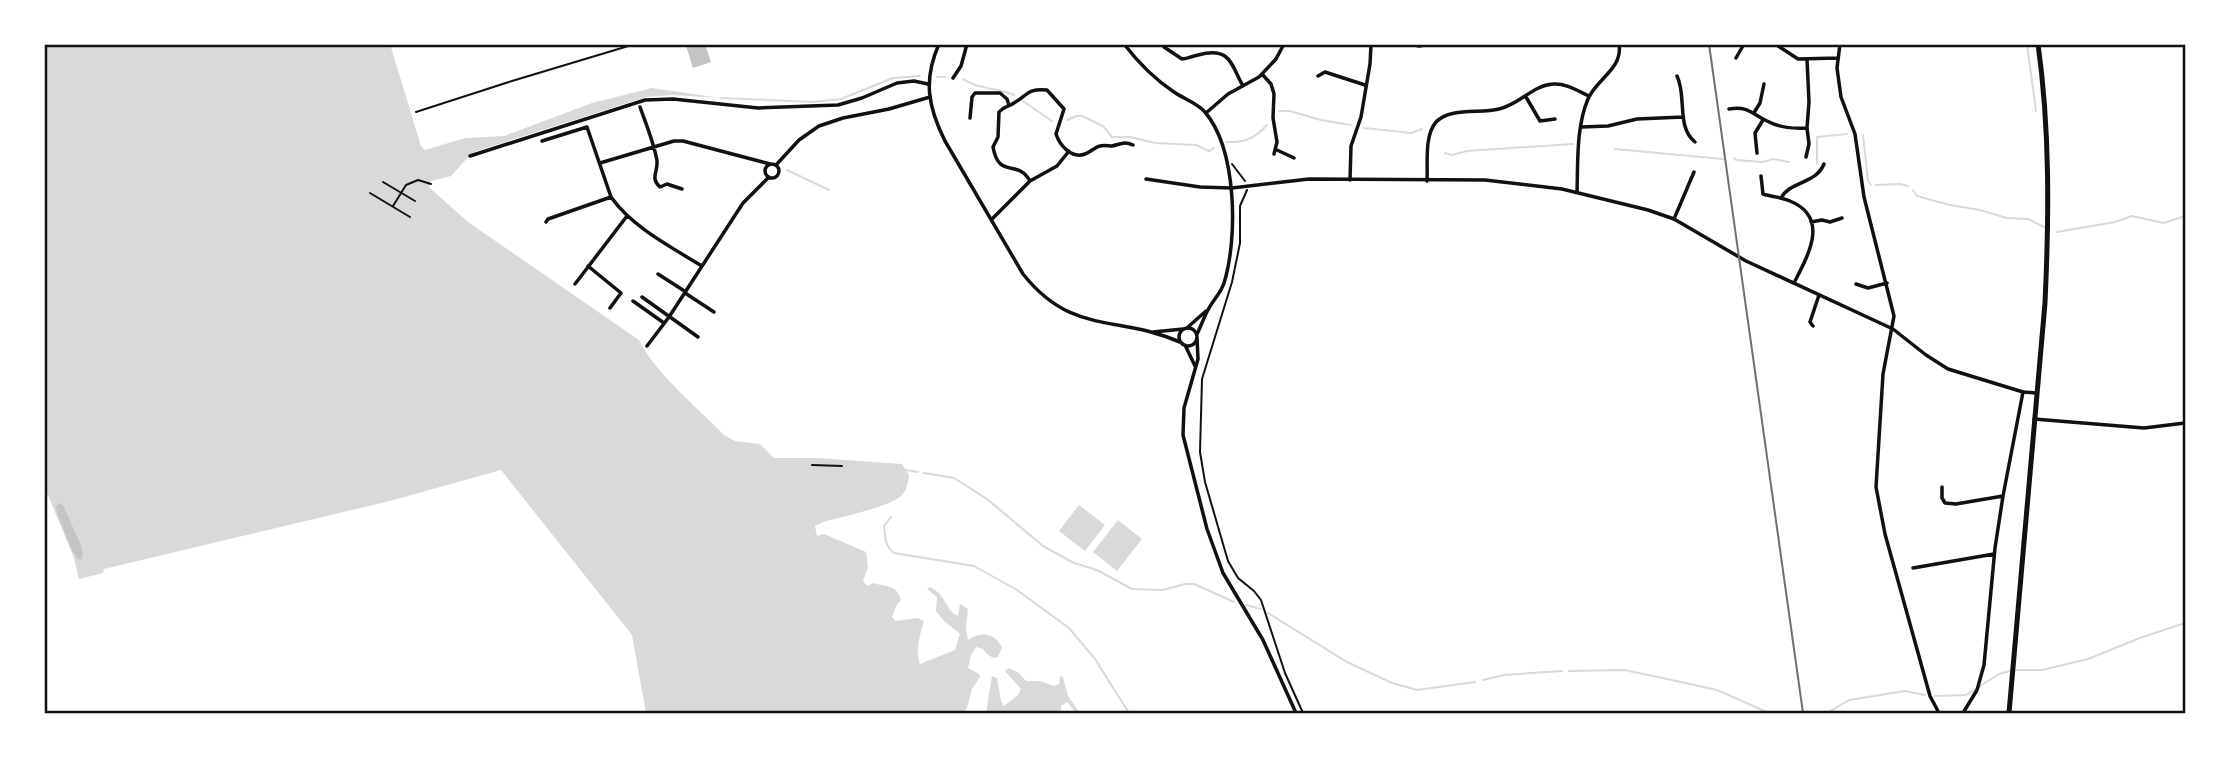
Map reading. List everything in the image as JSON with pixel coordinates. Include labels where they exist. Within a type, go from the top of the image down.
[{"type":"main road","points":[[2009,713],[2045,303],[2048,204],[2038,44]]},
{"type":"street","points":[[939,44],[930,67],[928,84],[936,123],[1023,274],[1046,299],[1079,317],[1151,332],[1193,345],[1207,311],[1222,289],[1228,266],[1232,188],[1222,149],[1206,113],[1167,87],[1124,44]]},
{"type":"street","points":[[953,78],[961,66],[967,44]]},
{"type":"street","points":[[1206,113],[1223,97],[1262,75],[1276,59],[1284,44]]},
{"type":"street","points":[[1350,180],[1351,146],[1361,117],[1371,44]]},
{"type":"street","points":[[1410,44],[1432,44]]},
{"type":"street","points":[[1577,192],[1581,127],[1589,96],[1616,64],[1620,56],[1619,44]]},
{"type":"street","points":[[1737,58],[1744,44]]},
{"type":"street","points":[[1775,44],[1791,56],[1807,59],[1838,58]]},
{"type":"street","points":[[1840,44],[1838,77],[1841,97],[1855,134],[1864,197],[1894,308],[1893,329],[1883,374],[1876,488],[1885,534],[1930,696],[1939,713]]},
{"type":"street","points":[[1164,47],[1182,59],[1208,54],[1223,55],[1234,65],[1243,87]]},
{"type":"street","points":[[1806,158],[1810,102],[1807,59]]},
{"type":"street","points":[[1318,75],[1325,72],[1365,85]]},
{"type":"street","points":[[1262,75],[1274,91],[1276,152],[1294,158]]},
{"type":"street","points":[[1677,76],[1681,84],[1683,117],[1689,136],[1695,142]]},
{"type":"street","points":[[470,156],[645,100],[673,99],[758,108],[838,105],[897,83],[915,81],[928,84]]},
{"type":"street","points":[[1754,112],[1760,103],[1764,84]]},
{"type":"street","points":[[1427,181],[1430,133],[1439,119],[1450,114],[1502,109],[1543,86],[1569,86],[1589,96]]},
{"type":"street","points":[[1030,181],[1025,172],[1005,168],[1000,164],[993,147],[998,137],[1001,109],[1032,90],[1047,90],[1064,109],[1056,134],[1069,151],[1083,155],[1101,146],[1123,142],[1133,145]]},
{"type":"street","points":[[970,118],[972,97],[975,93],[1000,93],[1009,104]]},
{"type":"street","points":[[1526,96],[1540,121],[1555,119]]},
{"type":"street","points":[[776,165],[799,140],[819,126],[930,97]]},
{"type":"street","points":[[640,107],[657,164],[654,176],[657,185],[660,187],[667,184],[682,189]]},
{"type":"street","points":[[1729,108],[1740,107],[1754,112],[1763,120],[1784,128],[1807,128]]},
{"type":"street","points":[[1581,127],[1608,126],[1637,119],[1683,117]]},
{"type":"street","points":[[1273,121],[1280,120]]},
{"type":"street","points":[[1757,153],[1755,133],[1763,120]]},
{"type":"street","points":[[542,141],[587,127],[611,197],[627,216],[702,266]]},
{"type":"street","points":[[600,163],[682,141],[776,165],[779,174],[775,178],[767,175],[750,159]]},
{"type":"street","points":[[992,219],[1030,181],[1058,166],[1069,151]]},
{"type":"street","points":[[767,175],[765,169],[770,164]]},
{"type":"street","points":[[1781,198],[1785,191],[1814,178],[1824,164]]},
{"type":"street","points":[[1674,219],[1694,172]]},
{"type":"street","points":[[647,346],[746,198],[767,175]]},
{"type":"street","points":[[1761,176],[1763,194],[1781,198],[1800,207],[1811,222],[1813,244],[1794,283]]},
{"type":"street","points":[[1146,179],[1200,187],[1232,188],[1293,180],[1485,180],[1577,192],[1674,219],[1728,251],[1893,329],[1948,369],[2023,392],[2036,393]]},
{"type":"street","points":[[546,222],[611,197]]},
{"type":"street","points":[[575,284],[627,216]]},
{"type":"street","points":[[1811,222],[1830,222],[1842,218]]},
{"type":"street","points":[[588,266],[621,293],[610,308]]},
{"type":"street","points":[[658,274],[715,312]]},
{"type":"street","points":[[1856,284],[1868,288],[1887,283]]},
{"type":"street","points":[[1813,326],[1810,322],[1819,295]]},
{"type":"street","points":[[642,297],[698,338]]},
{"type":"street","points":[[633,301],[664,323]]},
{"type":"street","points":[[1196,368],[1179,336],[1207,311]]},
{"type":"street","points":[[1151,332],[1185,328],[1194,329],[1197,336],[1198,359],[1184,408],[1183,435],[1207,529],[1223,573],[1264,640],[1296,713]]},
{"type":"street","points":[[1963,713],[1977,690],[1984,665],[1994,554],[2023,392]]},
{"type":"street","points":[[2034,419],[2144,428],[2185,423]]},
{"type":"street","points":[[1942,487],[1945,503],[1956,504],[2003,495]]},
{"type":"street","points":[[1913,568],[1994,554]]},
{"type":"lane","points":[[416,112],[635,44]]},
{"type":"lane","points":[[350,713],[360,713]]},
{"type":"path","points":[[1230,161],[1244,179],[1248,192],[1239,211],[1240,243],[1232,282],[1202,379],[1200,462],[1228,561],[1234,573],[1261,600],[1285,673],[1303,713]]},
{"type":"path","points":[[393,206],[406,186],[418,180],[431,184]]},
{"type":"path","points":[[383,182],[415,201]]},
{"type":"path","points":[[370,192],[410,217]]},
{"type":"path","points":[[812,465],[842,467]]},
{"type":"shaded area","points":[[44,44],[390,44],[421,146],[425,150],[465,138],[504,136],[592,103],[652,88],[721,98],[672,95],[646,97],[477,151],[451,176],[431,181],[429,187],[468,222],[639,340],[655,365],[724,435],[735,441],[760,444],[774,458],[902,464],[909,475],[902,495],[877,507],[823,522],[815,526],[817,536],[824,534],[866,552],[868,568],[863,581],[868,586],[873,583],[890,587],[897,591],[901,600],[892,617],[896,621],[918,618],[924,621],[918,648],[920,664],[955,650],[960,634],[936,611],[937,597],[927,589],[930,587],[940,594],[950,610],[958,616],[960,604],[968,609],[968,640],[978,635],[987,635],[999,642],[1002,647],[998,657],[993,658],[983,649],[976,647],[971,655],[968,668],[980,677],[972,689],[967,708],[963,713],[646,713],[632,635],[501,470],[390,501],[104,569],[103,573],[79,579],[74,558],[48,495],[44,494]]},
{"type":"shaded area","points":[[1079,505],[1105,525],[1085,551],[1059,531]]},
{"type":"shaded area","points":[[1118,520],[1142,539],[1117,571],[1093,552]]},
{"type":"shaded area","points":[[1009,668],[1019,673],[1026,681],[1040,681],[1054,686],[1059,684],[1060,676],[1063,677],[1068,696],[1080,713],[1076,713],[1067,702],[1061,706],[1061,713],[986,713],[992,676],[997,678],[1004,706],[1018,695],[1021,689],[1005,671]]},
{"type":"building","points":[[705,44],[711,62],[693,68],[686,46]]},
{"type":"building","points":[[60,503],[82,548],[81,560],[73,552],[58,516],[56,506]]},
{"type":"waterway","points":[[2027,44],[2036,111]]},
{"type":"waterway","points":[[721,98],[813,102],[841,99],[893,78],[920,76]]},
{"type":"waterway","points":[[937,77],[945,77]]},
{"type":"waterway","points":[[963,79],[975,85],[1014,95]]},
{"type":"waterway","points":[[1023,101],[1052,121]]},
{"type":"waterway","points":[[1279,111],[1351,125]]},
{"type":"waterway","points":[[1068,120],[1082,116],[1103,126],[1112,137],[1196,145],[1209,151],[1214,148]]},
{"type":"waterway","points":[[1226,142],[1249,139],[1267,125]]},
{"type":"waterway","points":[[1364,128],[1411,133],[1422,129]]},
{"type":"waterway","points":[[1817,164],[1817,137],[1847,134]]},
{"type":"waterway","points":[[1863,135],[1868,181],[1871,185]]},
{"type":"waterway","points":[[1445,153],[1452,155],[1467,151],[1573,144]]},
{"type":"waterway","points":[[1615,149],[1723,159]]},
{"type":"waterway","points":[[1734,158],[1789,162]]},
{"type":"waterway","points":[[787,170],[829,190]]},
{"type":"waterway","points":[[1876,185],[1908,186]]},
{"type":"waterway","points":[[1913,190],[1917,196],[1924,198],[2007,218],[2028,219],[2044,227]]},
{"type":"waterway","points":[[2057,232],[2115,222],[2132,216],[2164,223],[2185,216]]},
{"type":"waterway","points":[[906,470],[918,472]]},
{"type":"waterway","points":[[924,473],[954,478],[987,499],[1043,546],[1132,589],[1163,590],[1194,584],[1234,602]]},
{"type":"waterway","points":[[891,517],[884,526],[887,544],[894,553],[974,566],[1017,590],[1069,628],[1095,659],[1129,713]]},
{"type":"waterway","points":[[1246,605],[1261,609]]},
{"type":"waterway","points":[[1268,613],[1347,662],[1392,683],[1417,690],[1475,682]]},
{"type":"waterway","points":[[2016,670],[2042,670],[2088,659],[2185,623]]},
{"type":"waterway","points":[[1569,671],[1624,670],[1658,677],[1717,690],[1769,713]]},
{"type":"waterway","points":[[1483,680],[1504,675],[1562,671]]},
{"type":"waterway","points":[[1935,696],[1966,695],[1999,674],[2010,671]]},
{"type":"waterway","points":[[1827,713],[1849,700],[1905,691],[1925,695]]},
{"type":"railway","points":[[1709,44],[1803,713]]}]
